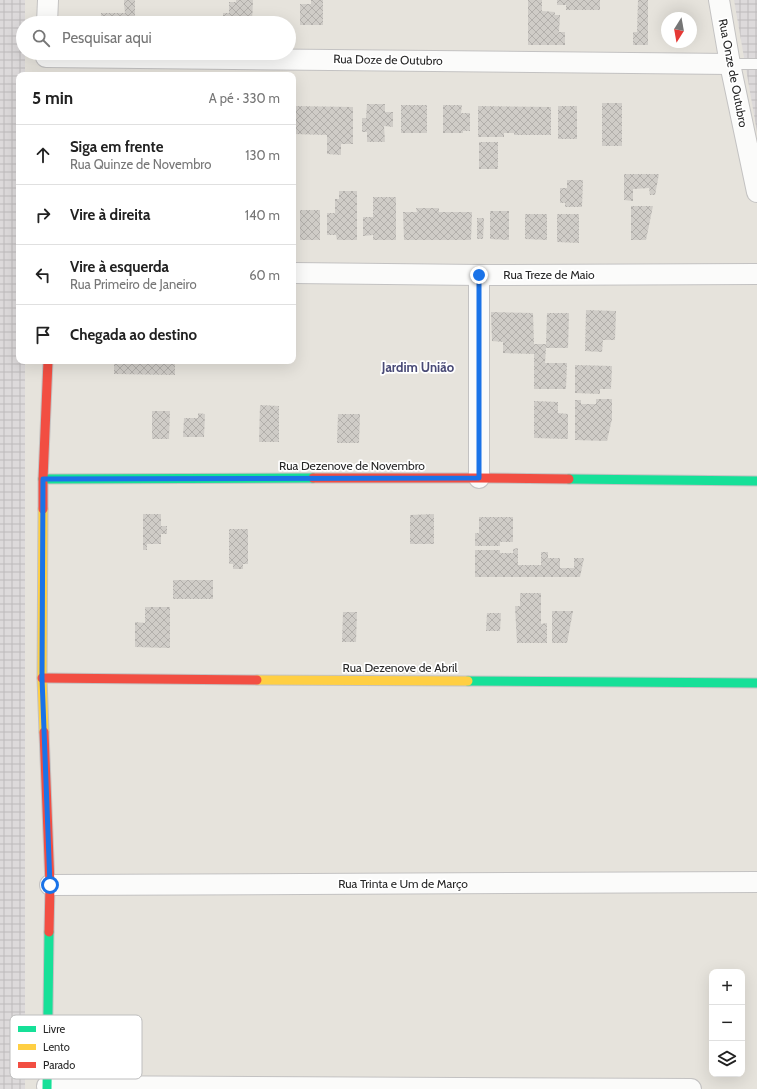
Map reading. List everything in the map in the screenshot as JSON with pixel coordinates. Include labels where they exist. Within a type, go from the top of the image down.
[{"type":"street","points":[[47,16],[48,0]]},
{"type":"street","name":"Rua Onze de Outubro","points":[[719,0],[730,64],[757,192]]},
{"type":"street","name":"Rua Doze de Outubro","points":[[46,62],[730,64]]},
{"type":"street","name":"Rua Treze de Maio","points":[[296,273],[479,275],[757,274]]},
{"type":"street","points":[[479,275],[479,478]]},
{"type":"street","points":[[48,364],[43,479],[42,678],[50,885],[48,1015]]},
{"type":"street","name":"Rua Dezenove de Novembro","points":[[43,479],[479,478],[757,480]]},
{"type":"street","name":"Rua Dezenove de Abril","points":[[42,678],[757,683]]},
{"type":"street","name":"Rua Trinta e Um de Março","points":[[50,885],[757,882]]},
{"type":"street","points":[[47,1088],[691,1089]]},
{"type":"lane","points":[[730,64],[757,64]]},
{"type":"shaded area","points":[[0,0],[25,0],[25,16],[16,16],[16,60],[25,60],[25,72],[16,72],[16,364],[25,364],[25,1015],[10,1015],[10,1079],[25,1079],[25,1089],[0,1089]]},
{"type":"shaded area","points":[[734,0],[757,0],[757,132]]},
{"type":"building","points":[[124,0],[135,0],[135,16],[101,16],[101,13],[125,13]]},
{"type":"building","points":[[236,0],[253,0],[252,16],[223,16],[223,13],[229,13],[229,2],[236,2]]},
{"type":"building","points":[[311,0],[323,0],[323,25],[300,25],[300,4],[311,4]]},
{"type":"building","points":[[528,0],[542,0],[542,11],[555,12],[555,15],[560,15],[559,32],[565,32],[565,45],[528,45]]},
{"type":"building","points":[[557,0],[600,0],[600,10],[566,10],[566,5],[557,5]]},
{"type":"building","points":[[638,0],[648,0],[648,45],[633,45],[633,32],[637,32]]},
{"type":"building","points":[[602,103],[622,103],[622,146],[602,146]]},
{"type":"building","points":[[367,104],[385,104],[385,112],[393,112],[393,127],[384,126],[385,142],[367,142],[367,132],[362,132],[362,118],[366,118]]},
{"type":"building","points":[[401,105],[427,105],[427,133],[401,133]]},
{"type":"building","points":[[443,105],[462,105],[461,113],[470,113],[470,131],[463,131],[463,133],[443,133]]},
{"type":"building","points":[[296,106],[353,107],[353,144],[341,144],[341,155],[327,154],[327,135],[296,134]]},
{"type":"building","points":[[478,106],[551,107],[551,135],[514,135],[514,133],[504,133],[504,137],[478,137]]},
{"type":"building","points":[[558,106],[577,106],[577,139],[558,139]]},
{"type":"building","points":[[479,142],[498,142],[498,169],[479,169]]},
{"type":"building","points":[[624,174],[659,174],[655,195],[650,195],[649,188],[633,189],[633,201],[624,200]]},
{"type":"building","points":[[567,180],[583,180],[582,207],[565,207],[565,203],[560,203],[560,188],[567,188]]},
{"type":"building","points":[[339,191],[357,191],[357,240],[337,240],[336,235],[327,235],[327,213],[335,213],[335,199],[339,199]]},
{"type":"building","points":[[373,197],[396,197],[396,240],[373,240],[373,235],[363,236],[363,217],[373,217]]},
{"type":"building","points":[[631,206],[653,206],[646,240],[631,240]]},
{"type":"building","points":[[416,208],[439,208],[439,212],[472,212],[471,240],[404,240],[403,212],[417,212]]},
{"type":"building","points":[[300,210],[320,210],[320,240],[300,240]]},
{"type":"building","points":[[490,211],[509,211],[509,240],[490,239]]},
{"type":"building","points":[[525,214],[547,214],[547,240],[525,239]]},
{"type":"building","points":[[557,214],[579,214],[579,243],[557,242]]},
{"type":"building","points":[[477,218],[484,218],[483,239],[477,239]]},
{"type":"building","points":[[586,310],[616,311],[615,340],[603,340],[602,352],[585,351]]},
{"type":"building","points":[[491,312],[533,313],[534,344],[546,344],[547,313],[569,313],[568,348],[546,348],[545,363],[567,363],[566,389],[534,389],[534,354],[503,353],[503,342],[492,341]]},
{"type":"building","points":[[114,364],[175,364],[175,375],[114,374]]},
{"type":"building","points":[[575,365],[612,366],[611,389],[600,389],[600,394],[575,393]]},
{"type":"building","points":[[596,399],[612,399],[612,419],[607,441],[575,440],[575,400],[581,400],[581,404],[596,404]]},
{"type":"building","points":[[534,401],[558,402],[558,413],[568,414],[568,439],[534,438]]},
{"type":"building","points":[[260,405],[279,406],[279,442],[259,442]]},
{"type":"building","points":[[152,411],[170,411],[169,439],[152,439]]},
{"type":"building","points":[[198,413],[205,414],[204,437],[183,437],[184,418],[198,418]]},
{"type":"building","points":[[338,414],[360,414],[359,443],[337,443]]},
{"type":"building","points":[[143,514],[161,514],[161,526],[167,526],[167,534],[161,534],[161,544],[147,544],[147,550],[143,550]]},
{"type":"building","points":[[434,514],[434,544],[410,544],[410,515]]},
{"type":"building","points":[[479,517],[513,517],[513,542],[500,542],[500,546],[475,546],[475,533],[479,533]]},
{"type":"building","points":[[229,529],[248,529],[248,564],[243,564],[243,569],[233,569],[233,564],[229,564]]},
{"type":"building","points":[[518,548],[518,565],[541,565],[541,552],[548,552],[548,558],[560,558],[560,568],[574,568],[574,558],[584,558],[580,577],[475,577],[475,550],[500,550],[500,553],[513,553],[513,549]]},
{"type":"building","points":[[173,580],[213,580],[213,599],[173,599]]},
{"type":"building","points":[[520,593],[541,593],[541,624],[547,623],[547,643],[517,643],[515,606],[520,606]]},
{"type":"building","points":[[145,607],[170,607],[170,648],[135,647],[135,622],[145,623]]},
{"type":"building","points":[[552,611],[573,611],[567,643],[552,643]]},
{"type":"building","points":[[343,612],[357,612],[356,642],[342,642]]},
{"type":"building","points":[[487,613],[501,613],[500,631],[486,631]]},
{"type":"traffic: fast","points":[[43,479],[313,478]]},
{"type":"traffic: fast","points":[[569,479],[757,481]]},
{"type":"traffic: fast","points":[[468,681],[757,683]]},
{"type":"traffic: fast","points":[[48,1015],[49,932]]},
{"type":"traffic: fast","points":[[47,1079],[47,1089]]},
{"type":"traffic: slow","points":[[43,509],[42,678],[44,732]]},
{"type":"traffic: slow","points":[[257,680],[468,681]]},
{"type":"traffic: jam","points":[[43,509],[48,364]]},
{"type":"traffic: jam","points":[[313,478],[569,479]]},
{"type":"traffic: jam","points":[[42,678],[257,680]]},
{"type":"traffic: jam","points":[[44,732],[50,885],[49,932]]},
{"type":"district","name":"Jardim União","points":[[418,367]]},
{"type":"route","points":[[50,885],[42,678],[43,479],[479,478],[479,275]]}]
